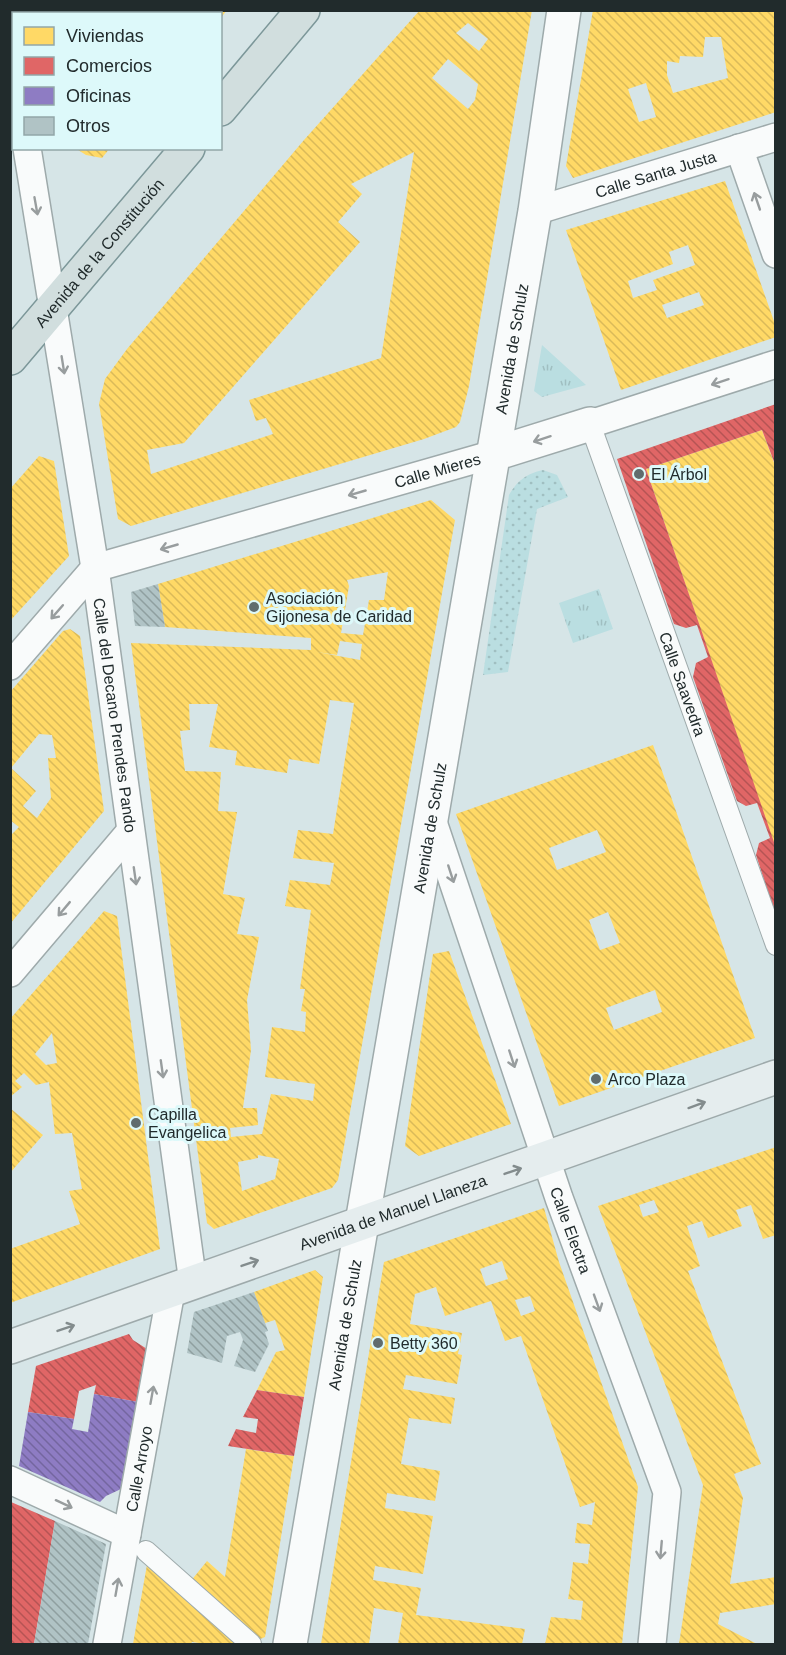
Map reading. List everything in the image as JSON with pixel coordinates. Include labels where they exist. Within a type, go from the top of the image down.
[{"type":"main road","points":[[222,107],[303,10]]},
{"type":"main road","name":"Avenida de la Constitución","points":[[10,358],[186,150]]},
{"type":"main road","name":"Avenida de Manuel Llaneza","points":[[10,1347],[776,1077]]},
{"type":"street","name":"Avenida de Schulz","points":[[290,1644],[535,211],[564,10]]},
{"type":"street","name":"Calle Santa Justa","points":[[535,211],[776,137]]},
{"type":"street","points":[[739,148],[776,254]]},
{"type":"street","name":"Calle del Decano Prendes Pando","points":[[27,150],[95,568],[129,833],[182,1287]]},
{"type":"street","name":"Calle Mieres","points":[[95,568],[494,454],[776,364]]},
{"type":"street","name":"Calle Saavedra","points":[[590,424],[776,945]]},
{"type":"street","points":[[10,666],[95,568]]},
{"type":"street","name":"Calle Electra","points":[[432,819],[545,1159],[667,1492],[652,1644]]},
{"type":"street","points":[[10,974],[129,833]]},
{"type":"street","name":"Calle Arroyo","points":[[107,1644],[136,1543],[182,1287]]},
{"type":"street","points":[[10,1479],[136,1543],[251,1644]]},
{"type":"green space","points":[[542,345],[586,385],[542,397],[534,391]]},
{"type":"green space","points":[[543,470],[557,475],[568,497],[537,509],[508,672],[483,675],[509,495],[523,478]]},
{"type":"green space","points":[[599,589],[613,629],[573,643],[559,603]]},
{"type":"building: Viviendas","points":[[44,10],[227,10],[222,16],[222,12],[44,12]]},
{"type":"building: Viviendas","points":[[420,10],[532,10],[469,386],[460,422],[456,427],[424,439],[131,526],[118,519],[99,404],[105,379],[127,349],[304,140]],"holes":[[[468,23],[488,39],[479,51],[456,33]],[[448,59],[478,84],[475,100],[468,109],[432,78]],[[414,152],[381,358],[249,400],[256,421],[266,418],[273,434],[151,474],[147,450],[184,443],[360,242],[338,222],[362,194],[351,184]]]},
{"type":"building: Viviendas","points":[[593,10],[776,10],[776,112],[573,178],[566,166]],"holes":[[[705,37],[721,37],[728,78],[673,93],[667,75],[667,61],[679,63],[680,56],[703,57]],[[646,83],[656,117],[639,122],[628,89]]]},
{"type":"building: Viviendas","points":[[78,150],[108,150],[102,158],[86,155]]},
{"type":"building: Viviendas","points":[[725,181],[776,327],[776,337],[621,390],[566,230]],"holes":[[[688,245],[695,265],[653,280],[657,290],[633,298],[628,281],[673,264],[669,252]],[[699,292],[704,305],[667,318],[662,305]]]},
{"type":"building: Viviendas","points":[[762,430],[776,468],[775,847],[646,469]]},
{"type":"building: Viviendas","points":[[39,456],[54,461],[69,556],[10,621],[10,489]]},
{"type":"building: Viviendas","points":[[431,500],[455,520],[338,1180],[332,1188],[214,1229],[207,1223],[131,643],[311,650],[311,638],[165,627],[158,584]],"holes":[[[388,572],[384,600],[369,600],[363,635],[341,633],[349,586],[347,580]],[[340,641],[362,644],[360,660],[317,652],[337,655]],[[330,700],[354,703],[333,834],[298,830],[293,858],[334,863],[330,885],[290,880],[285,906],[311,910],[300,989],[305,989],[301,1011],[306,1012],[305,1032],[272,1027],[265,1077],[315,1084],[313,1101],[271,1094],[262,1134],[231,1137],[230,1128],[258,1125],[257,1108],[243,1108],[251,1050],[247,1000],[259,937],[237,934],[245,898],[223,894],[237,812],[218,811],[221,772],[185,771],[180,731],[190,730],[189,704],[218,704],[209,747],[237,751],[235,765],[287,773],[289,759],[319,764]],[[258,1155],[279,1159],[275,1179],[242,1191],[238,1162],[258,1158]]]},
{"type":"building: Viviendas","points":[[70,629],[80,636],[104,811],[10,924],[10,836],[19,827],[10,820],[10,692],[63,631]],"holes":[[[39,734],[52,735],[56,758],[48,758],[51,798],[37,818],[23,806],[36,791],[11,768]]]},
{"type":"building: Viviendas","points":[[653,745],[755,1038],[559,1106],[456,814]],"holes":[[[597,830],[606,852],[557,870],[549,848]],[[608,912],[620,943],[600,950],[589,920]],[[655,990],[662,1012],[614,1030],[606,1008]]]},
{"type":"building: Viviendas","points":[[104,911],[117,916],[160,1249],[10,1303],[10,1249],[80,1224],[69,1191],[82,1189],[72,1133],[55,1134],[49,1082],[36,1085],[24,1073],[15,1081],[22,1087],[10,1097],[10,1019]],"holes":[[[52,1033],[57,1063],[46,1065],[35,1054]]]},
{"type":"building: Viviendas","points":[[449,951],[511,1124],[419,1156],[405,1146],[433,954]]},
{"type":"building: Viviendas","points":[[10,1108],[43,1135],[10,1173]]},
{"type":"building: Viviendas","points":[[776,1147],[776,1235],[763,1239],[751,1205],[736,1210],[742,1226],[708,1238],[702,1221],[687,1226],[700,1266],[688,1271],[761,1464],[734,1474],[743,1498],[730,1584],[776,1577],[776,1604],[720,1613],[718,1624],[757,1644],[679,1644],[703,1485],[598,1206]],"holes":[[[654,1200],[659,1212],[643,1217],[639,1205]]]},
{"type":"building: Viviendas","points":[[544,1208],[559,1262],[638,1487],[622,1644],[545,1644],[551,1617],[581,1620],[583,1601],[568,1599],[573,1562],[588,1564],[590,1544],[575,1543],[577,1523],[592,1525],[595,1502],[580,1507],[521,1336],[505,1341],[491,1301],[445,1316],[436,1287],[415,1294],[410,1324],[462,1333],[458,1354],[462,1355],[457,1384],[406,1375],[403,1389],[455,1398],[451,1424],[409,1418],[401,1464],[440,1471],[435,1501],[387,1493],[385,1508],[433,1516],[423,1574],[375,1566],[373,1580],[421,1588],[416,1615],[525,1629],[522,1644],[398,1644],[403,1613],[374,1608],[369,1644],[321,1644],[384,1262]],"holes":[[[502,1261],[508,1279],[486,1286],[480,1269]],[[530,1296],[535,1311],[521,1316],[515,1300]]]},
{"type":"building: Viviendas","points":[[315,1270],[323,1277],[304,1397],[257,1390],[276,1352],[285,1350],[275,1320],[265,1323],[254,1292]]},
{"type":"building: Viviendas","points":[[246,1449],[294,1456],[265,1637],[258,1640],[190,1582],[207,1561],[225,1577]]},
{"type":"building: Viviendas","points":[[148,1559],[243,1644],[192,1642],[191,1644],[133,1644]]},
{"type":"building: Comercios","points":[[776,404],[776,467],[762,430],[646,469],[776,848],[775,914],[756,855],[759,843],[770,838],[757,803],[746,806],[737,801],[693,677],[696,663],[708,657],[697,625],[686,628],[674,624],[617,459]]},
{"type":"building: Comercios","points":[[129,1334],[133,1340],[147,1349],[138,1402],[94,1394],[96,1385],[79,1391],[74,1419],[28,1412],[36,1366]]},
{"type":"building: Comercios","points":[[257,1390],[304,1397],[294,1456],[228,1446],[236,1429],[256,1433],[258,1419],[243,1417]]},
{"type":"building: Comercios","points":[[11,1502],[55,1521],[34,1644],[10,1644]]},
{"type":"building: Oficinas","points":[[94,1394],[138,1402],[121,1489],[106,1496],[100,1502],[19,1466],[28,1412],[74,1419],[72,1429],[88,1432]]},
{"type":"building: Otros","points":[[158,584],[165,627],[135,626],[131,592]]},
{"type":"building: Otros","points":[[254,1292],[268,1331],[265,1332],[269,1344],[255,1372],[234,1366],[243,1340],[240,1332],[227,1336],[222,1363],[187,1353],[194,1312]]},
{"type":"building: Otros","points":[[55,1521],[106,1544],[88,1644],[34,1644]]},
{"type":"place","name":"El Árbol","points":[[639,474]]},
{"type":"place","name":"Asociación Gijonesa de Caridad","points":[[254,607]]},
{"type":"place","name":"Arco Plaza","points":[[596,1079]]},
{"type":"place","name":"Capilla Evangelica","points":[[136,1123]]},
{"type":"place","name":"Betty 360","points":[[378,1343]]}]
